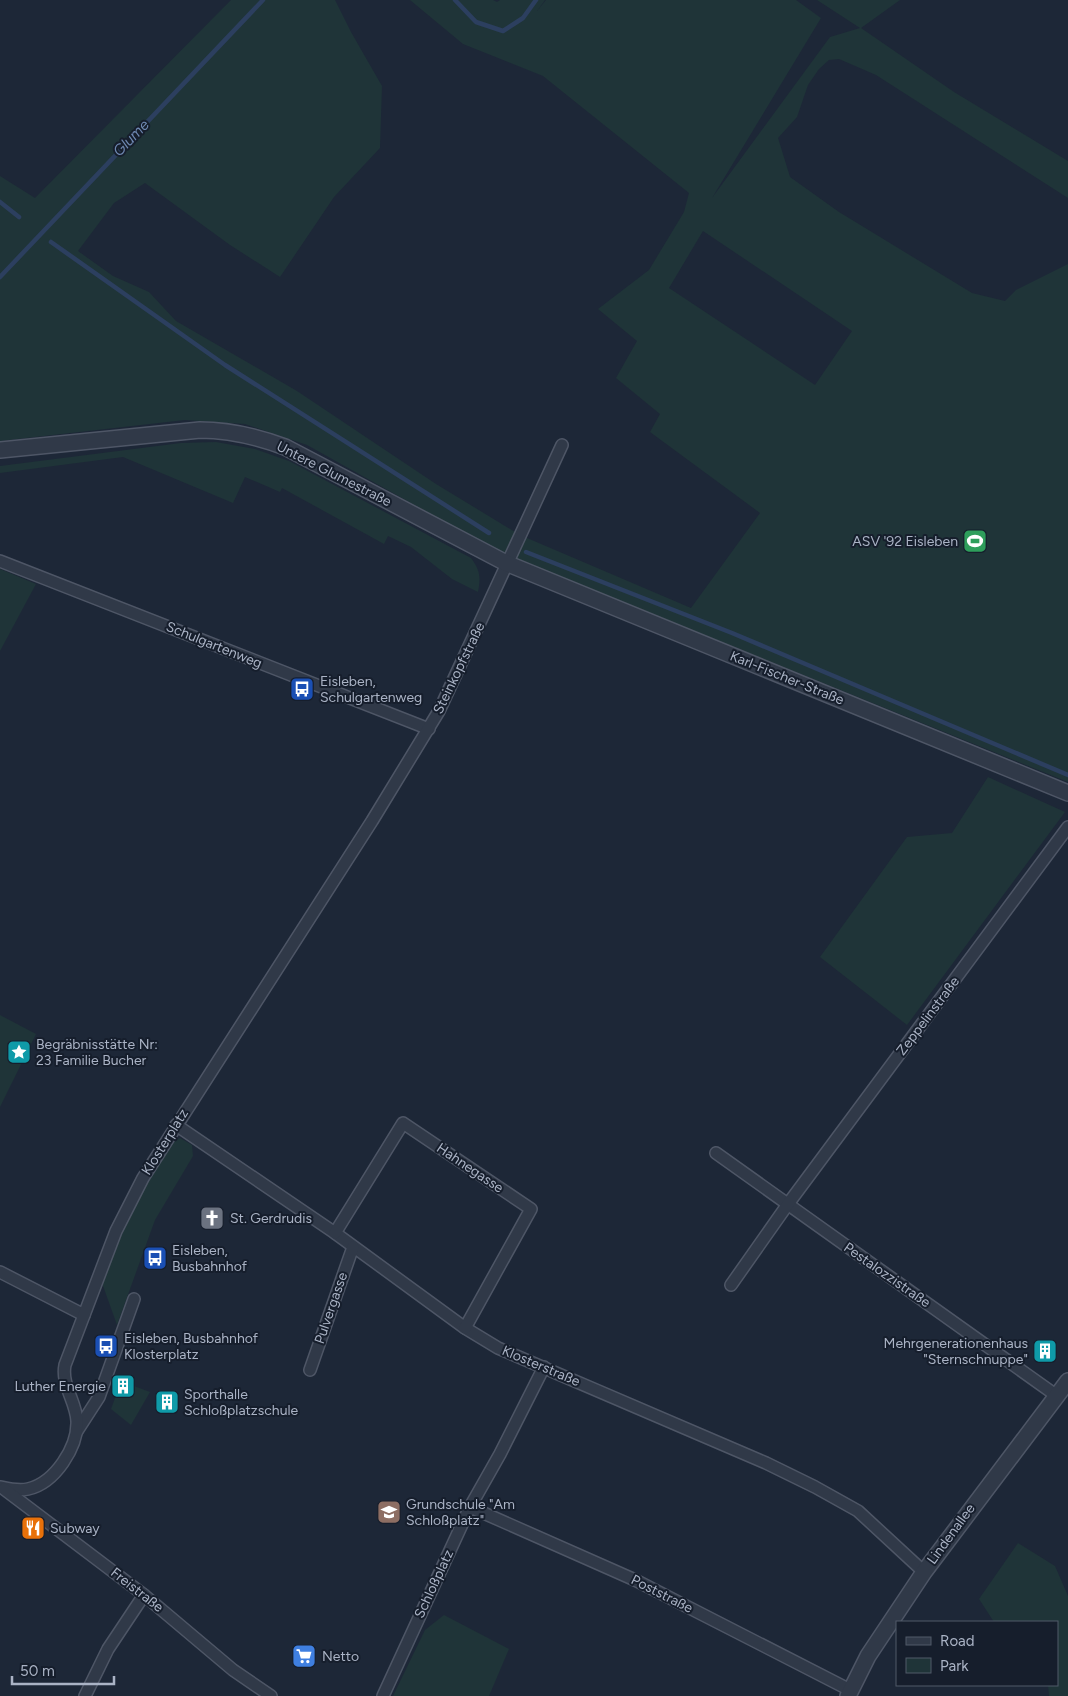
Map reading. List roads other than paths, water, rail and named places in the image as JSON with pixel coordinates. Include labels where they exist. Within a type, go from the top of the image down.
[{"type":"street","name":"Untere Glumestraße","points":[[0,450],[200,430],[249,436],[285,447],[508,559]]},
{"type":"street","name":"Steinkopfstraße","points":[[334,879],[428,729],[493,596],[508,559],[562,445]]},
{"type":"street","name":"Karl-Fischer-Straße","points":[[508,559],[1068,793]]},
{"type":"street","name":"Schulgartenweg","points":[[0,561],[428,729]]},
{"type":"street","name":"Zeppelinstraße","points":[[731,1285],[788,1204],[1068,827]]},
{"type":"street","name":"Klosterplatz","points":[[77,1431],[77,1418],[64,1371],[84,1314],[125,1213],[143,1178],[176,1125],[334,879]]},
{"type":"street","name":"Hahnegasse","points":[[335,1233],[403,1123],[531,1209],[465,1328]]},
{"type":"street","name":"Klosterstraße","points":[[176,1125],[335,1233],[465,1328],[498,1348],[766,1463],[815,1487],[858,1511],[924,1572]]},
{"type":"street","name":"Pestalozzistraße","points":[[716,1153],[1057,1396]]},
{"type":"street","name":"Pulvergasse","points":[[310,1370],[353,1247]]},
{"type":"street","points":[[0,1272],[84,1314]]},
{"type":"street","points":[[0,1486],[18,1490],[30,1489],[52,1475],[67,1455],[77,1431],[99,1397],[134,1299]]},
{"type":"street","name":"Schloßplatz","points":[[382,1696],[470,1507],[500,1454],[544,1367]]},
{"type":"street","name":"Lindenallee","points":[[849,1693],[868,1656],[924,1572],[1068,1381]]},
{"type":"street","name":"Freistraße","points":[[0,1486],[144,1595],[233,1670],[271,1696]]},
{"type":"street","name":"Poststraße","points":[[470,1507],[635,1580],[849,1693]]},
{"type":"street","points":[[85,1696],[108,1649],[144,1595]]},
{"type":"waterway","name":"Glume","points":[[0,277],[263,0]]},
{"type":"waterway","name":"Glume","points":[[455,0],[476,22],[503,31],[523,18],[536,0]]},
{"type":"waterway","points":[[0,202],[19,217]]},
{"type":"waterway","points":[[51,242],[225,365],[489,533]]},
{"type":"waterway","points":[[526,552],[732,633],[1068,775]]},
{"type":"place","name":"ASV '92 Eisleben","points":[[975,541]]},
{"type":"place","name":"Eisleben, Schulgartenweg","points":[[302,689]]},
{"type":"place","name":"Begräbnisstätte Nr: 23 Familie Bucher","points":[[19,1052]]},
{"type":"place","name":"St. Gerdrudis","points":[[212,1218]]},
{"type":"place","name":"Eisleben, Busbahnhof","points":[[155,1258]]},
{"type":"place","name":"Eisleben, Busbahnhof Klosterplatz","points":[[106,1346]]},
{"type":"place","name":"Mehrgenerationenhaus \"Sternschnuppe\"","points":[[1045,1351]]},
{"type":"place","name":"Luther Energie","points":[[123,1386]]},
{"type":"place","name":"Sporthalle Schloßplatzschule","points":[[167,1402]]},
{"type":"place","name":"Grundschule \"Am Schloßplatz\"","points":[[389,1512]]},
{"type":"place","name":"Subway","points":[[33,1528]]},
{"type":"place","name":"Netto","points":[[304,1656]]}]
